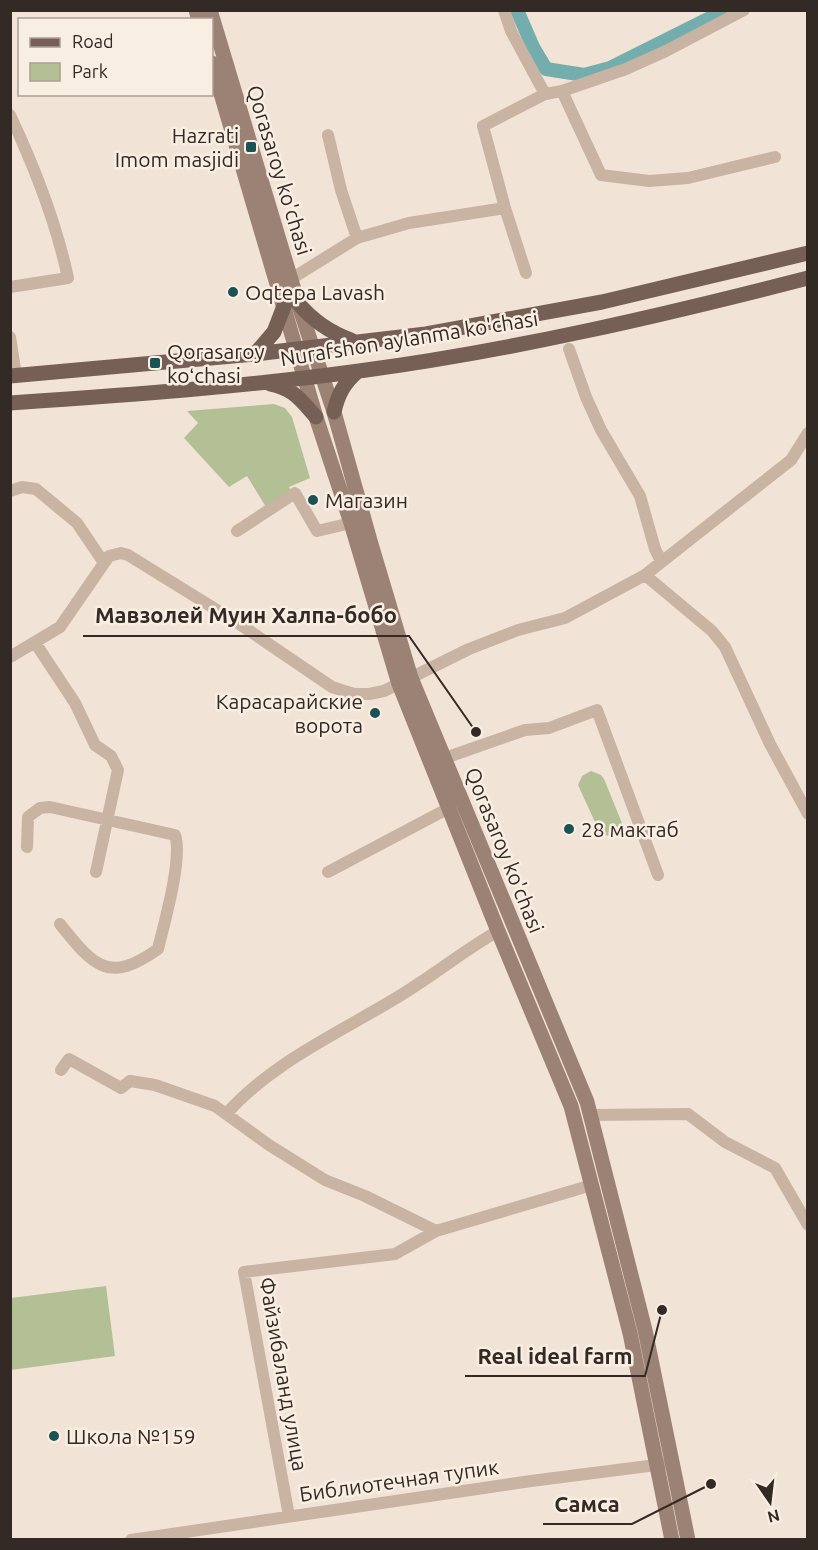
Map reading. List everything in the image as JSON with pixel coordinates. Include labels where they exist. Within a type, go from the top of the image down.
[{"type":"main road","name":"Qorasaroy ko'chasi","points":[[213,20],[291,279],[291,305],[296,349],[351,523],[449,808],[572,1106],[630,1333],[672,1539]]},
{"type":"main road","name":"Qorasaroy ko'chasi","points":[[213,66],[291,305],[313,346],[334,412],[405,681],[445,759],[586,1102],[645,1330],[688,1539]]},
{"type":"main road","name":"Nurafshon aylanma ko'chasi","points":[[13,376],[255,354],[426,334],[645,293],[807,253]]},
{"type":"main road","points":[[774,262],[770,276],[780,285]]},
{"type":"main road","name":"Nurafshon aylanma ko'chasi","points":[[10,403],[358,372],[479,351],[651,316],[807,278]]},
{"type":"main road","points":[[645,293],[654,296],[657,302],[656,310],[651,316]]},
{"type":"main road","points":[[255,354],[274,332],[291,305],[331,332],[354,341]]},
{"type":"main road","points":[[334,412],[341,390],[347,381],[358,372]]},
{"type":"main road","points":[[258,382],[285,387],[297,396],[316,417]]},
{"type":"street","points":[[504,10],[511,31],[545,94]]},
{"type":"street","points":[[526,273],[505,208],[483,126],[545,94],[562,91],[626,69],[744,10]]},
{"type":"street","points":[[562,91],[602,175],[649,181],[688,178],[775,157]]},
{"type":"street","points":[[10,115],[35,172],[60,241],[68,279],[10,287]]},
{"type":"street","points":[[328,135],[341,190],[357,238]]},
{"type":"street","points":[[291,279],[357,238],[409,223],[505,208]]},
{"type":"street","points":[[10,337],[13,376]]},
{"type":"street","points":[[569,350],[601,430],[640,496],[655,549],[661,561]]},
{"type":"street","points":[[10,657],[36,644],[60,627],[109,556],[121,554],[128,555],[238,623],[332,687],[354,694],[384,691],[469,649],[518,630],[565,618],[645,574],[791,460],[807,433]]},
{"type":"street","points":[[10,491],[22,487],[36,489],[77,523],[104,562]]},
{"type":"street","points":[[237,531],[296,493],[317,531],[351,523]]},
{"type":"street","points":[[645,574],[712,631],[725,647],[770,744],[806,810]]},
{"type":"street","points":[[36,644],[75,702],[95,745],[111,756],[118,770],[96,872]]},
{"type":"street","points":[[445,759],[525,730],[549,728],[597,710],[658,875]]},
{"type":"street","points":[[27,847],[28,817],[40,808],[50,807],[175,835],[177,843],[172,884],[158,949],[139,963],[114,968],[97,965],[60,924]]},
{"type":"street","points":[[328,872],[449,808]]},
{"type":"street","points":[[226,1114],[266,1076],[308,1048],[392,1001],[498,931]]},
{"type":"street","points":[[61,1070],[69,1059],[121,1088],[130,1081],[155,1085],[215,1106],[269,1145],[325,1180],[365,1196],[436,1231]]},
{"type":"street","points":[[590,1115],[688,1114],[725,1142],[775,1168],[807,1225]]},
{"type":"street","name":"Файзибаланд улица","points":[[289,1516],[244,1272],[395,1254],[436,1231],[592,1185]]},
{"type":"street","name":"Библиотечная тупик","points":[[131,1539],[673,1463]]},
{"type":"green space","points":[[274,404],[285,408],[292,417],[310,478],[289,487],[292,492],[266,507],[247,476],[229,487],[184,438],[198,423],[187,411]]},
{"type":"green space","points":[[591,771],[601,775],[604,779],[622,823],[620,830],[614,835],[608,836],[600,833],[578,785],[582,776]]},
{"type":"green space","points":[[106,1286],[115,1356],[11,1370],[11,1298]]},
{"type":"waterway","points":[[517,10],[533,47],[546,69],[584,75],[610,68],[726,10]]},
{"type":"place","name":"Hazrati Imom masjidi","points":[[251,147]]},
{"type":"place","name":"Oqtepa Lavash","points":[[233,292]]},
{"type":"place","name":"Qorasaroy koʻchasi","points":[[155,363]]},
{"type":"place","name":"Магазин","points":[[313,500]]},
{"type":"place","name":"Карасарайские ворота","points":[[375,713]]},
{"type":"place","name":"Мавзолей Муин Халпа-бобо","points":[[476,732]]},
{"type":"place","name":"28 мактаб","points":[[569,829]]},
{"type":"place","name":"Real ideal farm","points":[[662,1310]]},
{"type":"place","name":"Школа №159","points":[[54,1436]]},
{"type":"place","name":"Самса","points":[[711,1484]]}]
